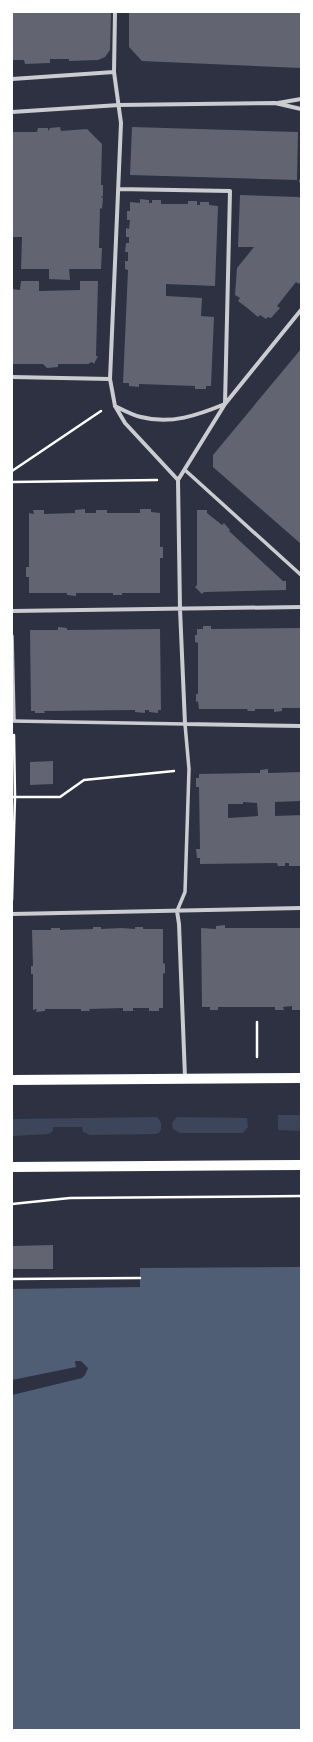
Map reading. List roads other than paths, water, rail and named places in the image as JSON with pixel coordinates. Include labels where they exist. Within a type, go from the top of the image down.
[{"type":"main road","points":[[12,1080],[301,1078]]},
{"type":"main road","points":[[12,1167],[301,1165]]},
{"type":"street","points":[[115,12],[114,72],[121,123],[110,379],[114,406],[125,423],[178,480]]},
{"type":"street","points":[[12,79],[114,72]]},
{"type":"street","points":[[12,112],[119,105],[275,103],[301,99]]},
{"type":"street","points":[[275,103],[301,109]]},
{"type":"street","points":[[118,189],[230,191],[226,404]]},
{"type":"street","points":[[185,1080],[179,924],[177,911],[185,892],[189,769],[185,724],[180,609],[178,480],[226,404],[301,310]]},
{"type":"street","points":[[12,377],[110,379]]},
{"type":"street","points":[[114,406],[140,417],[162,420],[192,417],[226,404]]},
{"type":"street","points":[[185,470],[301,575]]},
{"type":"street","points":[[12,611],[301,607]]},
{"type":"street","points":[[12,636],[13,721],[301,726]]},
{"type":"street","points":[[12,914],[301,908]]}]
